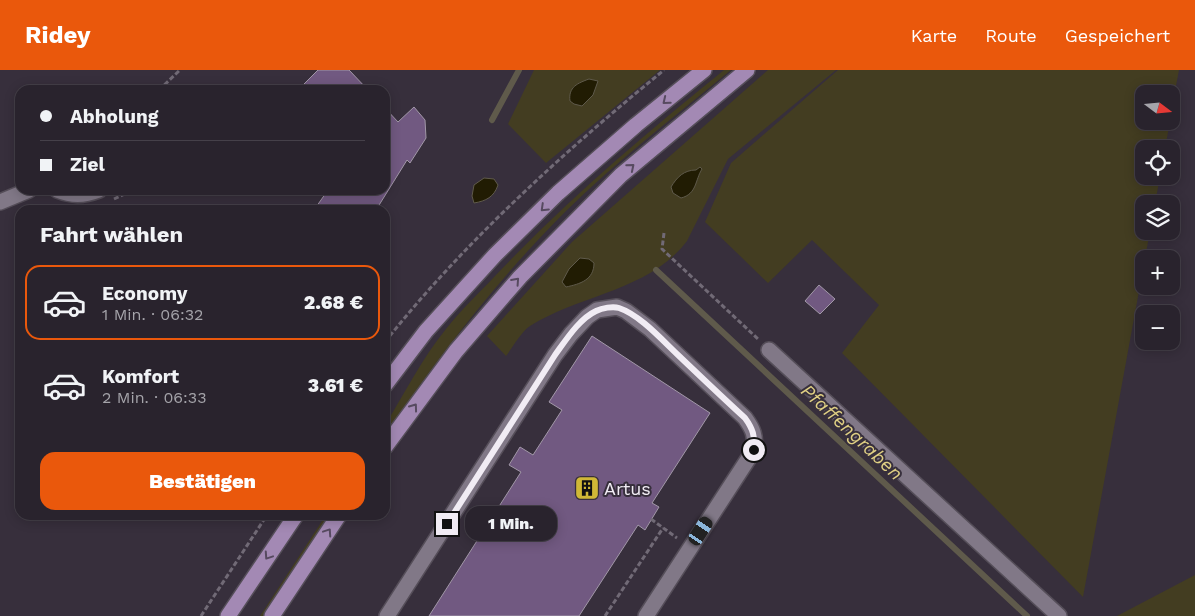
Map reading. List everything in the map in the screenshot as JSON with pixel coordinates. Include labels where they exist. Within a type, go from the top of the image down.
[{"type":"main road","points":[[390,378],[426,331],[495,254],[558,194],[636,125],[704,70]]},
{"type":"main road","points":[[390,439],[456,351],[520,277],[621,175],[747,70]]},
{"type":"main road","points":[[228,616],[293,520]]},
{"type":"main road","points":[[272,616],[337,520]]},
{"type":"street","points":[[0,202],[17,195]]},
{"type":"street","points":[[387,616],[555,355],[587,317],[597,310],[617,307],[626,311],[650,329],[745,418],[752,429],[755,440],[754,450],[646,616]]},
{"type":"street","points":[[769,350],[1059,616]]},
{"type":"path","points":[[164,85],[180,70]]},
{"type":"path","points":[[390,336],[416,303],[453,263],[554,164],[664,70]]},
{"type":"path","points":[[664,233],[662,249],[769,350]]},
{"type":"path","points":[[651,519],[690,548]]},
{"type":"path","points":[[201,616],[264,520]]},
{"type":"path","points":[[605,616],[662,528]]},
{"type":"shaded area","points":[[534,70],[660,70],[546,163],[508,124]]},
{"type":"shaded area","points":[[724,70],[731,70],[605,174],[541,237],[470,319],[390,429],[390,417],[421,364],[437,340],[464,308],[549,221],[635,144]]},
{"type":"shaded area","points":[[768,70],[836,70],[728,159],[687,241],[671,258],[654,271],[634,281],[550,315],[530,326],[520,336],[506,356],[487,336],[572,242]]},
{"type":"shaded area","points":[[838,70],[1179,70],[1176,85],[1135,85],[1135,130],[1168,130],[1167,140],[1135,140],[1135,185],[1158,185],[1157,195],[1135,195],[1135,240],[1148,240],[1147,250],[1135,250],[1135,295],[1138,295],[1083,597],[842,353],[879,305],[812,240],[768,283],[705,222],[731,163]]},
{"type":"shaded area","points":[[589,79],[598,81],[593,95],[582,106],[574,104],[570,101],[572,89]]},
{"type":"shaded area","points":[[700,167],[702,169],[690,193],[681,198],[673,193],[671,187],[678,177]]},
{"type":"shaded area","points":[[484,178],[494,179],[498,185],[489,198],[474,203],[472,196],[474,185]]},
{"type":"shaded area","points":[[580,258],[589,259],[594,263],[592,273],[581,283],[566,287],[562,282],[569,269]]},
{"type":"shaded area","points":[[323,520],[330,520],[267,616],[260,616]]},
{"type":"shaded area","points":[[1195,575],[1195,616],[1117,616]]},
{"type":"building","points":[[318,70],[349,70],[363,85],[303,85]]},
{"type":"building","points":[[414,107],[425,120],[426,138],[410,163],[407,160],[390,187],[390,113],[398,122]]},
{"type":"building","points":[[324,195],[385,195],[379,205],[318,205]]},
{"type":"building","points":[[819,285],[835,299],[820,314],[805,301]]},
{"type":"building","name":"Artus","points":[[592,336],[710,413],[652,503],[659,507],[645,530],[638,525],[579,616],[429,616],[521,472],[509,465],[520,447],[533,455],[562,410],[549,402]]},
{"type":"waterway","name":"Pfaffengraben","points":[[492,120],[519,70]]},
{"type":"waterway","name":"Pfaffengraben","points":[[656,270],[1027,616]]},
{"type":"place","name":"Artus","points":[[587,488]]},
{"type":"route","points":[[447,524],[555,355],[571,334],[587,317],[597,310],[617,307],[626,311],[650,329],[745,418],[752,429],[755,440],[754,450]]}]
